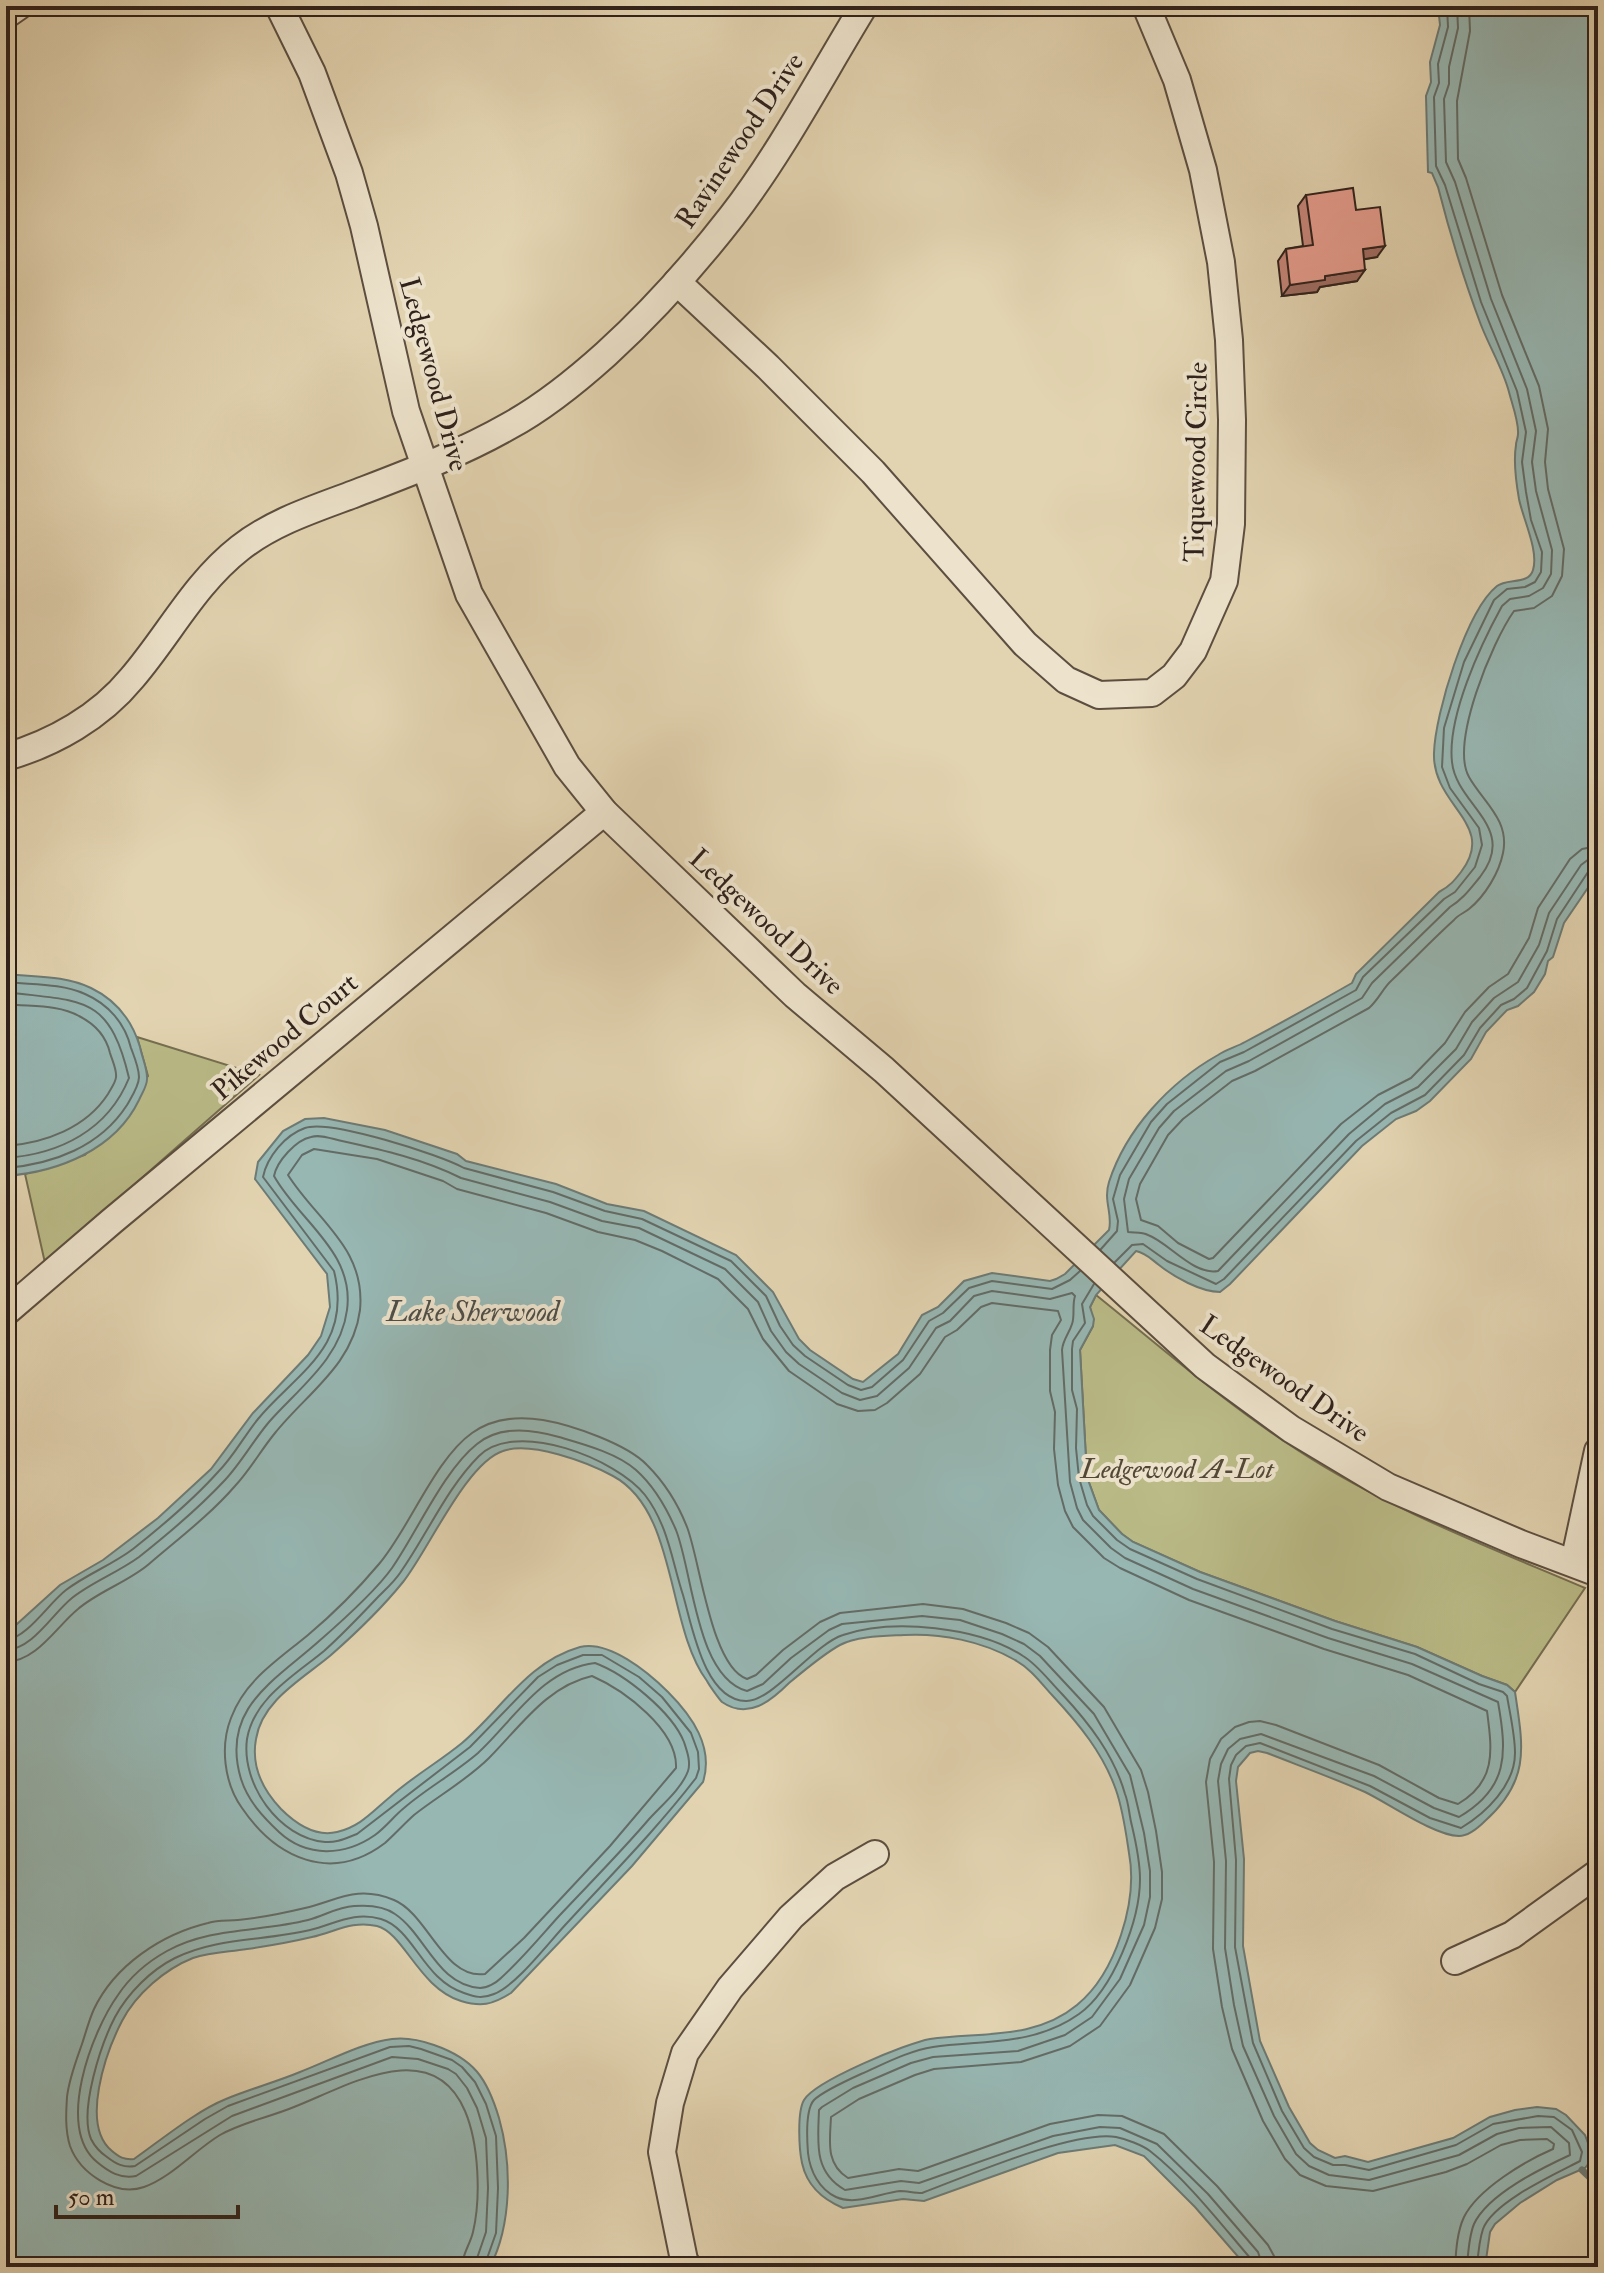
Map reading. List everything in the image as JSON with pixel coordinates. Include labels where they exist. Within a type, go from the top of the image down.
[{"type":"street","points":[[6,15],[19,6]]},
{"type":"street","name":"Ledgewood Drive","points":[[279,6],[318,88],[349,173],[406,411],[469,594],[567,766],[604,812],[795,995],[884,1070],[1205,1366],[1291,1429],[1402,1493],[1586,1568]]},
{"type":"street","name":"Ravinewood Drive","points":[[6,757],[61,735],[105,706],[133,678],[199,587],[221,564],[258,535],[303,513],[425,466],[508,427],[535,411],[587,371],[630,332],[677,282],[734,214],[864,6]]},
{"type":"street","name":"Tiquewood Circle","points":[[677,282],[873,472],[1025,644],[1066,680],[1099,695],[1152,693],[1174,676],[1193,651],[1224,581],[1231,524],[1232,420],[1229,340],[1221,262],[1203,170],[1177,80],[1146,6]]},
{"type":"street","name":"Pikewood Court","points":[[6,1312],[604,812]]},
{"type":"street","points":[[1586,1568],[1598,1451]]},
{"type":"street","points":[[688,2267],[662,2152],[670,2103],[685,2053],[730,1988],[791,1917],[835,1877],[875,1854]]},
{"type":"street","points":[[1455,1961],[1512,1935],[1598,1873]]},
{"type":"green space","points":[[137,1037],[259,1075],[45,1263],[25,1174],[85,1155],[148,1076]]},
{"type":"green space","name":"Ledgewood A-Lot","points":[[1096,1295],[1246,1415],[1333,1472],[1439,1526],[1585,1588],[1515,1692],[1507,1685],[1417,1647],[1200,1572],[1122,1534],[1099,1510],[1087,1477],[1080,1350],[1093,1326],[1090,1307]]},
{"type":"water","name":"Lake Sherwood","points":[[1438,6],[1598,6],[1598,873],[1564,923],[1553,957],[1548,961],[1545,974],[1534,992],[1518,1006],[1507,1010],[1486,1032],[1471,1059],[1430,1101],[1396,1119],[1362,1146],[1230,1284],[1220,1292],[1196,1287],[1136,1251],[1096,1295],[1090,1307],[1093,1326],[1080,1350],[1087,1477],[1099,1510],[1133,1542],[1200,1572],[1417,1647],[1507,1685],[1515,1692],[1521,1746],[1517,1776],[1500,1806],[1480,1826],[1462,1836],[1437,1831],[1365,1792],[1316,1772],[1267,1753],[1250,1753],[1238,1767],[1236,1781],[1244,1859],[1243,1946],[1260,2041],[1289,2107],[1310,2143],[1318,2150],[1335,2158],[1345,2156],[1368,2162],[1453,2138],[1490,2117],[1537,2107],[1556,2109],[1585,2135],[1591,2151],[1589,2163],[1520,2203],[1495,2224],[1490,2232],[1485,2267],[1247,2267],[1195,2207],[1144,2156],[1115,2145],[1058,2153],[924,2201],[903,2199],[843,2208],[828,2200],[812,2185],[801,2157],[800,2113],[804,2100],[812,2092],[862,2064],[918,2042],[1007,2032],[1043,2024],[1077,2005],[1103,1974],[1113,1956],[1127,1914],[1131,1872],[1125,1830],[1111,1776],[1081,1728],[1030,1671],[1002,1653],[947,1637],[880,1636],[854,1640],[828,1652],[767,1702],[741,1709],[722,1702],[694,1658],[660,1542],[649,1515],[634,1493],[613,1476],[574,1459],[543,1451],[515,1449],[503,1451],[489,1459],[475,1472],[395,1592],[350,1638],[286,1691],[266,1713],[255,1749],[257,1768],[264,1786],[281,1809],[307,1828],[322,1833],[345,1830],[366,1818],[462,1743],[530,1675],[561,1654],[591,1646],[615,1653],[639,1667],[685,1711],[703,1744],[706,1769],[703,1782],[632,1866],[504,1997],[475,2004],[446,1994],[423,1973],[396,1939],[377,1926],[352,1926],[280,1944],[200,1956],[162,1976],[143,1992],[128,2011],[103,2069],[97,2107],[103,2139],[117,2155],[134,2159],[215,2104],[357,2048],[403,2038],[448,2051],[469,2064],[484,2081],[503,2136],[508,2194],[503,2232],[490,2267],[6,2267],[6,1634],[60,1585],[103,1560],[158,1518],[211,1469],[253,1413],[308,1355],[321,1336],[330,1307],[327,1274],[255,1179],[258,1162],[283,1131],[305,1119],[324,1118],[385,1130],[457,1154],[466,1161],[556,1184],[607,1204],[644,1211],[736,1255],[773,1292],[799,1339],[810,1350],[853,1379],[863,1382],[898,1354],[922,1315],[938,1307],[964,1281],[992,1273],[1050,1281],[1065,1274],[1109,1230],[1107,1189],[1117,1162],[1138,1126],[1167,1093],[1221,1053],[1352,983],[1356,974],[1461,872],[1470,855],[1472,841],[1468,827],[1436,771],[1434,753],[1440,714],[1454,664],[1485,599],[1497,586],[1531,575],[1534,562],[1516,479],[1518,429],[1515,413],[1469,291],[1438,187],[1432,173],[1428,172],[1426,96],[1431,82],[1430,62],[1440,25]]},
{"type":"water","points":[[6,974],[71,981],[108,998],[132,1028],[140,1047],[147,1080],[129,1117],[100,1145],[65,1163],[6,1176]]},
{"type":"building","points":[[1353,188],[1356,210],[1380,207],[1385,246],[1363,249],[1365,270],[1290,285],[1286,249],[1313,245],[1306,195]]},
{"type":"waterway","points":[[1582,2170],[1598,2185]]}]
